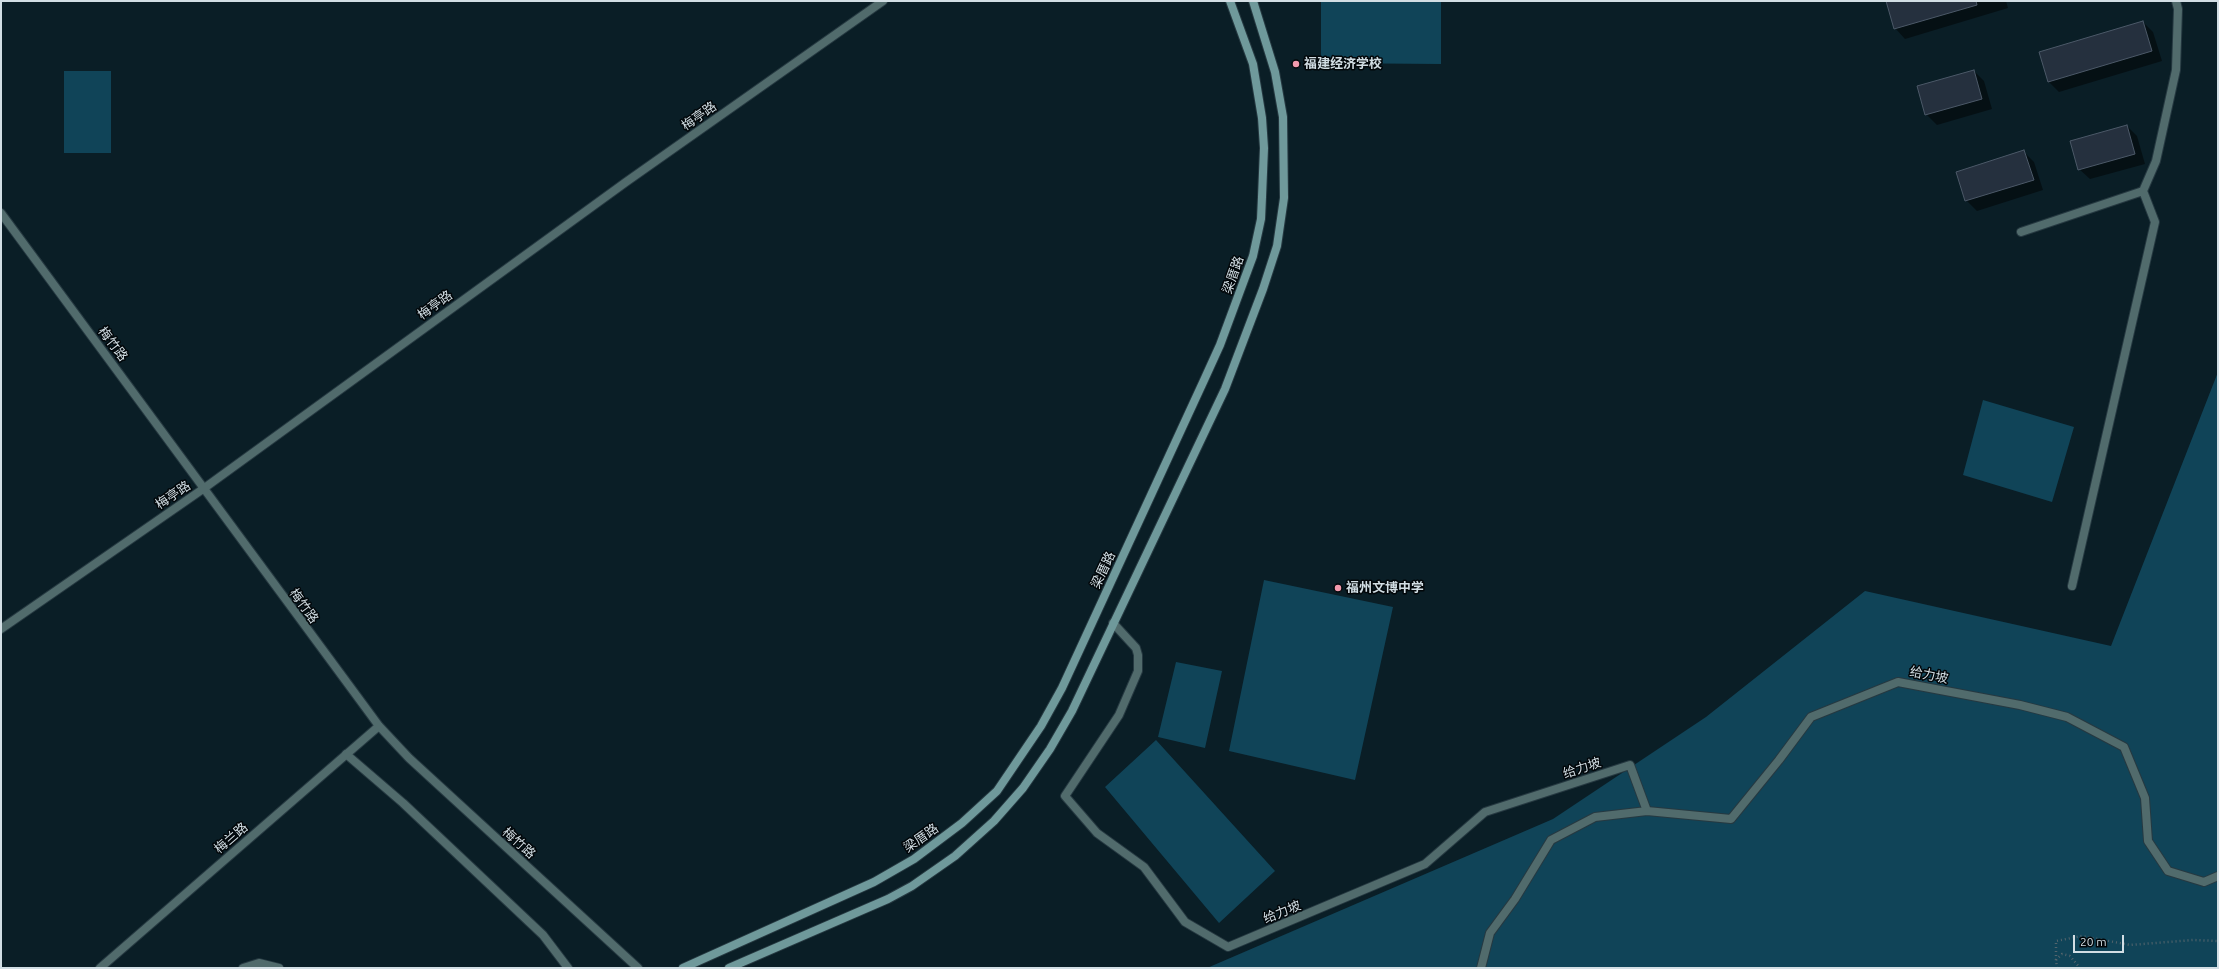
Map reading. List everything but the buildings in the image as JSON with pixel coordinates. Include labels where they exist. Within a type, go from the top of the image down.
[{"type":"main road","name":"梁厝路","points":[[683,968],[874,882],[914,859],[962,823],[997,791],[1041,726],[1062,688],[1220,345],[1253,256],[1261,219],[1264,160],[1262,118],[1254,64],[1230,1]]},
{"type":"main road","points":[[729,968],[888,899],[932,874],[975,839],[994,821],[1023,788],[1050,749],[1072,711],[1225,389],[1263,289],[1277,246],[1284,198],[1283,116],[1275,72],[1253,1]]},
{"type":"street","name":"梅亭路","points":[[1,629],[203,489],[614,191],[884,1]]},
{"type":"street","points":[[2072,586],[2155,222],[2143,191],[2156,161],[2176,70],[2178,9],[2176,1]]},
{"type":"street","points":[[2021,232],[2143,191]]},
{"type":"street","name":"梅竹路","points":[[1,213],[173,444],[203,489],[379,726],[409,758],[638,968]]},
{"type":"street","name":"给力坡","points":[[1113,623],[1136,648],[1138,655],[1138,671],[1119,715],[1065,796],[1097,834],[1144,867],[1185,922],[1228,947],[1425,864],[1485,812],[1630,765],[1647,811],[1731,819],[1780,760],[1811,717],[1898,682],[2020,705],[2067,717],[2124,747],[2145,798],[2148,841],[2168,871],[2204,882],[2218,876]]},
{"type":"street","name":"梅兰路","points":[[100,968],[379,726]]},
{"type":"street","points":[[346,754],[403,803],[543,935],[568,968]]},
{"type":"street","points":[[1481,968],[1490,933],[1515,899],[1551,840],[1595,817],[1647,811]]},
{"type":"street","points":[[243,968],[259,963],[279,968]]},
{"type":"path","points":[[2057,968],[2056,941],[2082,936],[2130,945],[2193,940],[2218,941]]},
{"type":"path","points":[[2056,960],[2062,954],[2070,956],[2080,968]]},
{"type":"shaded area","points":[[1321,1],[1441,1],[1441,64],[1321,63]]},
{"type":"shaded area","points":[[64,71],[111,71],[111,153],[64,153]]},
{"type":"shaded area","points":[[2218,372],[2218,968],[1207,968],[1553,819],[1706,717],[1865,591],[2111,646]]},
{"type":"shaded area","points":[[1983,400],[2074,427],[2052,502],[1963,475]]},
{"type":"shaded area","points":[[1264,580],[1393,607],[1355,780],[1229,751]]},
{"type":"shaded area","points":[[1176,662],[1222,671],[1205,748],[1158,737]]},
{"type":"shaded area","points":[[1156,740],[1275,871],[1219,923],[1105,787]]},
{"type":"place","name":"福建经济学校","points":[[1296,64]]},
{"type":"place","name":"福州文博中学","points":[[1338,588]]}]
